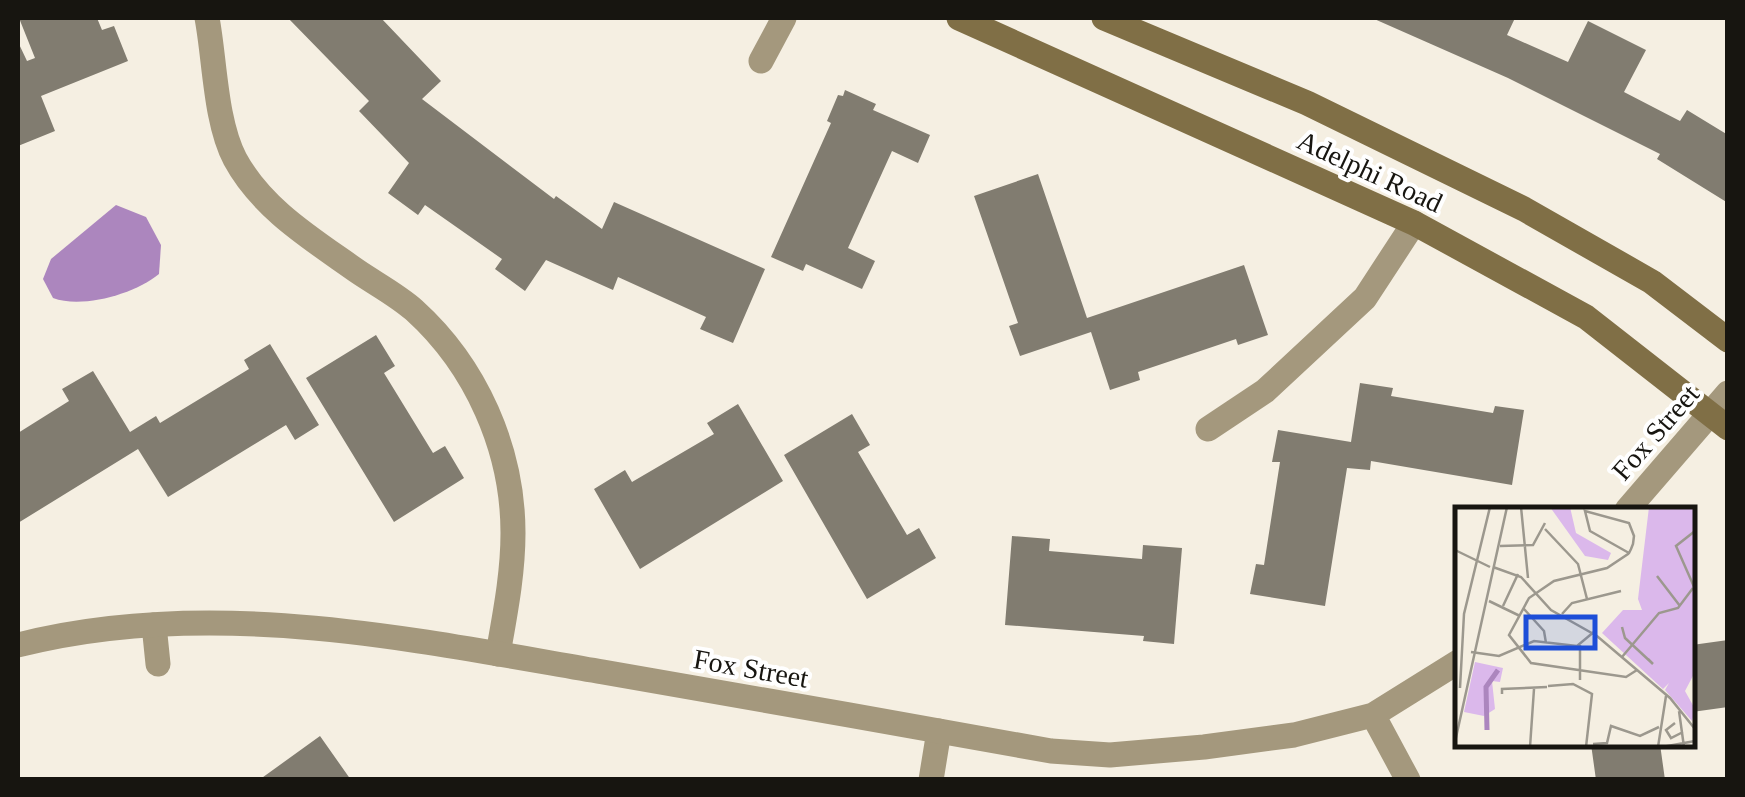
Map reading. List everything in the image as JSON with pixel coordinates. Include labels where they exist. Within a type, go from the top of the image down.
[{"type":"main road","name":"Adelphi Road","points":[[959,18],[1414,223],[1586,317],[1718,421]]},
{"type":"main road","name":"Adelphi Road","points":[[1104,18],[1307,103],[1524,208],[1652,282],[1728,340]]},
{"type":"street","points":[[207,18],[221,111],[234,156],[264,202],[412,309],[458,358],[491,416],[509,492],[513,532],[498,654]]},
{"type":"street","points":[[760,61],[784,18]]},
{"type":"street","points":[[1208,429],[1264,391],[1365,298],[1414,223]]},
{"type":"street","name":"Fox Street","points":[[1630,507],[1718,421],[1728,393]]},
{"type":"street","name":"Fox Street","points":[[18,645],[154,625],[286,624],[498,654],[1051,751],[1110,755],[1294,735],[1372,715],[1455,664]]},
{"type":"street","points":[[154,625],[158,664]]},
{"type":"street","points":[[1372,715],[1408,780]]},
{"type":"street","points":[[931,780],[938,731]]},
{"type":"shaded area","points":[[116,205],[146,217],[161,245],[159,274],[108,298],[78,302],[53,298],[43,279],[51,259]]},
{"type":"building","points":[[19,18],[97,18],[102,30],[114,26],[128,61],[41,96],[55,131],[18,146],[18,42],[27,61],[35,58]]},
{"type":"building","points":[[288,18],[381,18],[441,81],[422,99],[554,199],[556,196],[602,229],[614,202],[765,269],[733,343],[700,329],[706,317],[618,277],[613,290],[546,260],[525,291],[495,269],[502,259],[425,205],[418,215],[388,193],[409,163],[359,111],[369,101]]},
{"type":"building","points":[[1372,18],[1515,18],[1507,35],[1568,62],[1588,21],[1646,50],[1624,92],[1680,121],[1687,110],[1728,135],[1728,203],[1657,159],[1660,154],[1508,78]]},
{"type":"building","points":[[845,90],[876,104],[873,110],[930,135],[918,163],[892,151],[848,248],[875,261],[862,289],[806,264],[803,271],[771,257],[831,123],[827,121],[838,95],[843,96]]},
{"type":"building","points":[[1038,174],[1087,318],[1244,265],[1268,335],[1238,345],[1236,339],[1138,372],[1140,380],[1110,390],[1091,332],[1020,356],[1009,326],[1018,323],[974,196]]},
{"type":"building","points":[[376,335],[395,366],[384,373],[433,453],[445,446],[464,478],[394,522],[306,378]]},
{"type":"building","points":[[270,344],[319,425],[295,440],[286,425],[168,497],[138,449],[18,523],[18,433],[69,401],[62,389],[93,371],[130,432],[156,416],[160,423],[249,369],[244,360]]},
{"type":"building","points":[[1360,383],[1393,388],[1391,396],[1493,413],[1495,406],[1524,410],[1512,485],[1371,461],[1370,470],[1347,468],[1325,606],[1250,594],[1256,564],[1264,565],[1280,462],[1272,462],[1278,430],[1351,442]]},
{"type":"building","points":[[738,404],[783,481],[640,569],[594,489],[625,470],[632,482],[714,434],[707,423]]},
{"type":"building","points":[[852,414],[870,445],[858,452],[907,535],[919,528],[936,558],[867,599],[784,455]]},
{"type":"building","points":[[1012,536],[1050,539],[1049,551],[1142,559],[1143,545],[1182,548],[1174,644],[1143,641],[1144,636],[1005,625]]},
{"type":"building","points":[[1728,640],[1728,707],[1695,712],[1695,645]]},
{"type":"building","points":[[320,736],[351,780],[259,780]]},
{"type":"building","points":[[1591,747],[1660,747],[1665,780],[1596,780]]}]
